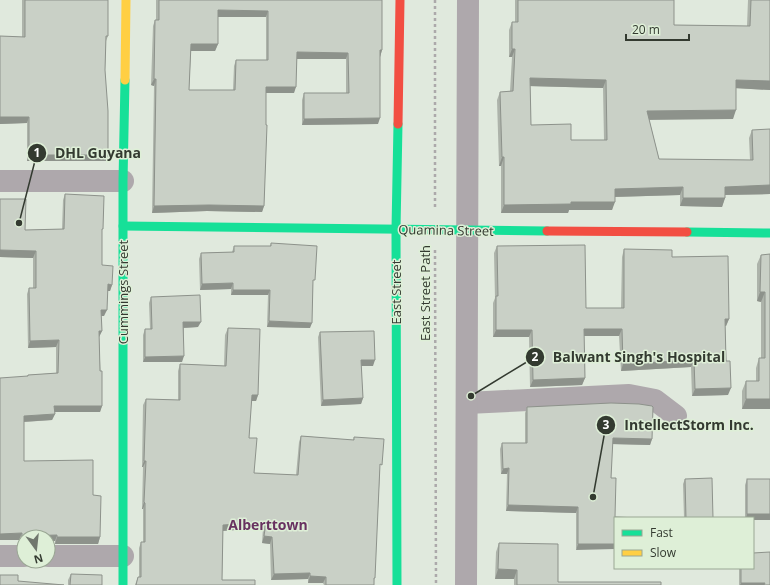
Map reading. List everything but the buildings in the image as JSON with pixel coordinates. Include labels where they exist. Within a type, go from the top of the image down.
[{"type":"street","name":"Cummings Street","points":[[123,585],[123,181],[126,0]]},
{"type":"street","name":"East Street","points":[[397,585],[396,229],[400,0]]},
{"type":"street","points":[[466,585],[468,0]]},
{"type":"street","points":[[0,181],[123,181]]},
{"type":"street","name":"Quamina Street","points":[[123,226],[770,233]]},
{"type":"street","points":[[467,403],[629,395],[655,400],[676,416]]},
{"type":"street","points":[[0,556],[16,556]]},
{"type":"street","points":[[56,556],[123,556]]},
{"type":"path","name":"East Street Path","points":[[435,0],[436,585]]},
{"type":"traffic: fast","points":[[123,585],[123,181],[125,80]]},
{"type":"traffic: fast","points":[[397,585],[396,229],[398,124]]},
{"type":"traffic: fast","points":[[123,226],[547,231]]},
{"type":"traffic: fast","points":[[687,232],[770,233]]},
{"type":"traffic: slow","points":[[125,80],[126,0]]},
{"type":"traffic: jam","points":[[398,124],[400,0]]},
{"type":"traffic: jam","points":[[547,231],[687,232]]},
{"type":"place","name":"DHL Guyana","points":[[19,223]]},
{"type":"place","name":"Balwant Singh's Hospital","points":[[471,396]]},
{"type":"place","name":"IntellectStorm Inc.","points":[[593,497]]},
{"type":"district","name":"Alberttown","points":[[268,525]]}]
